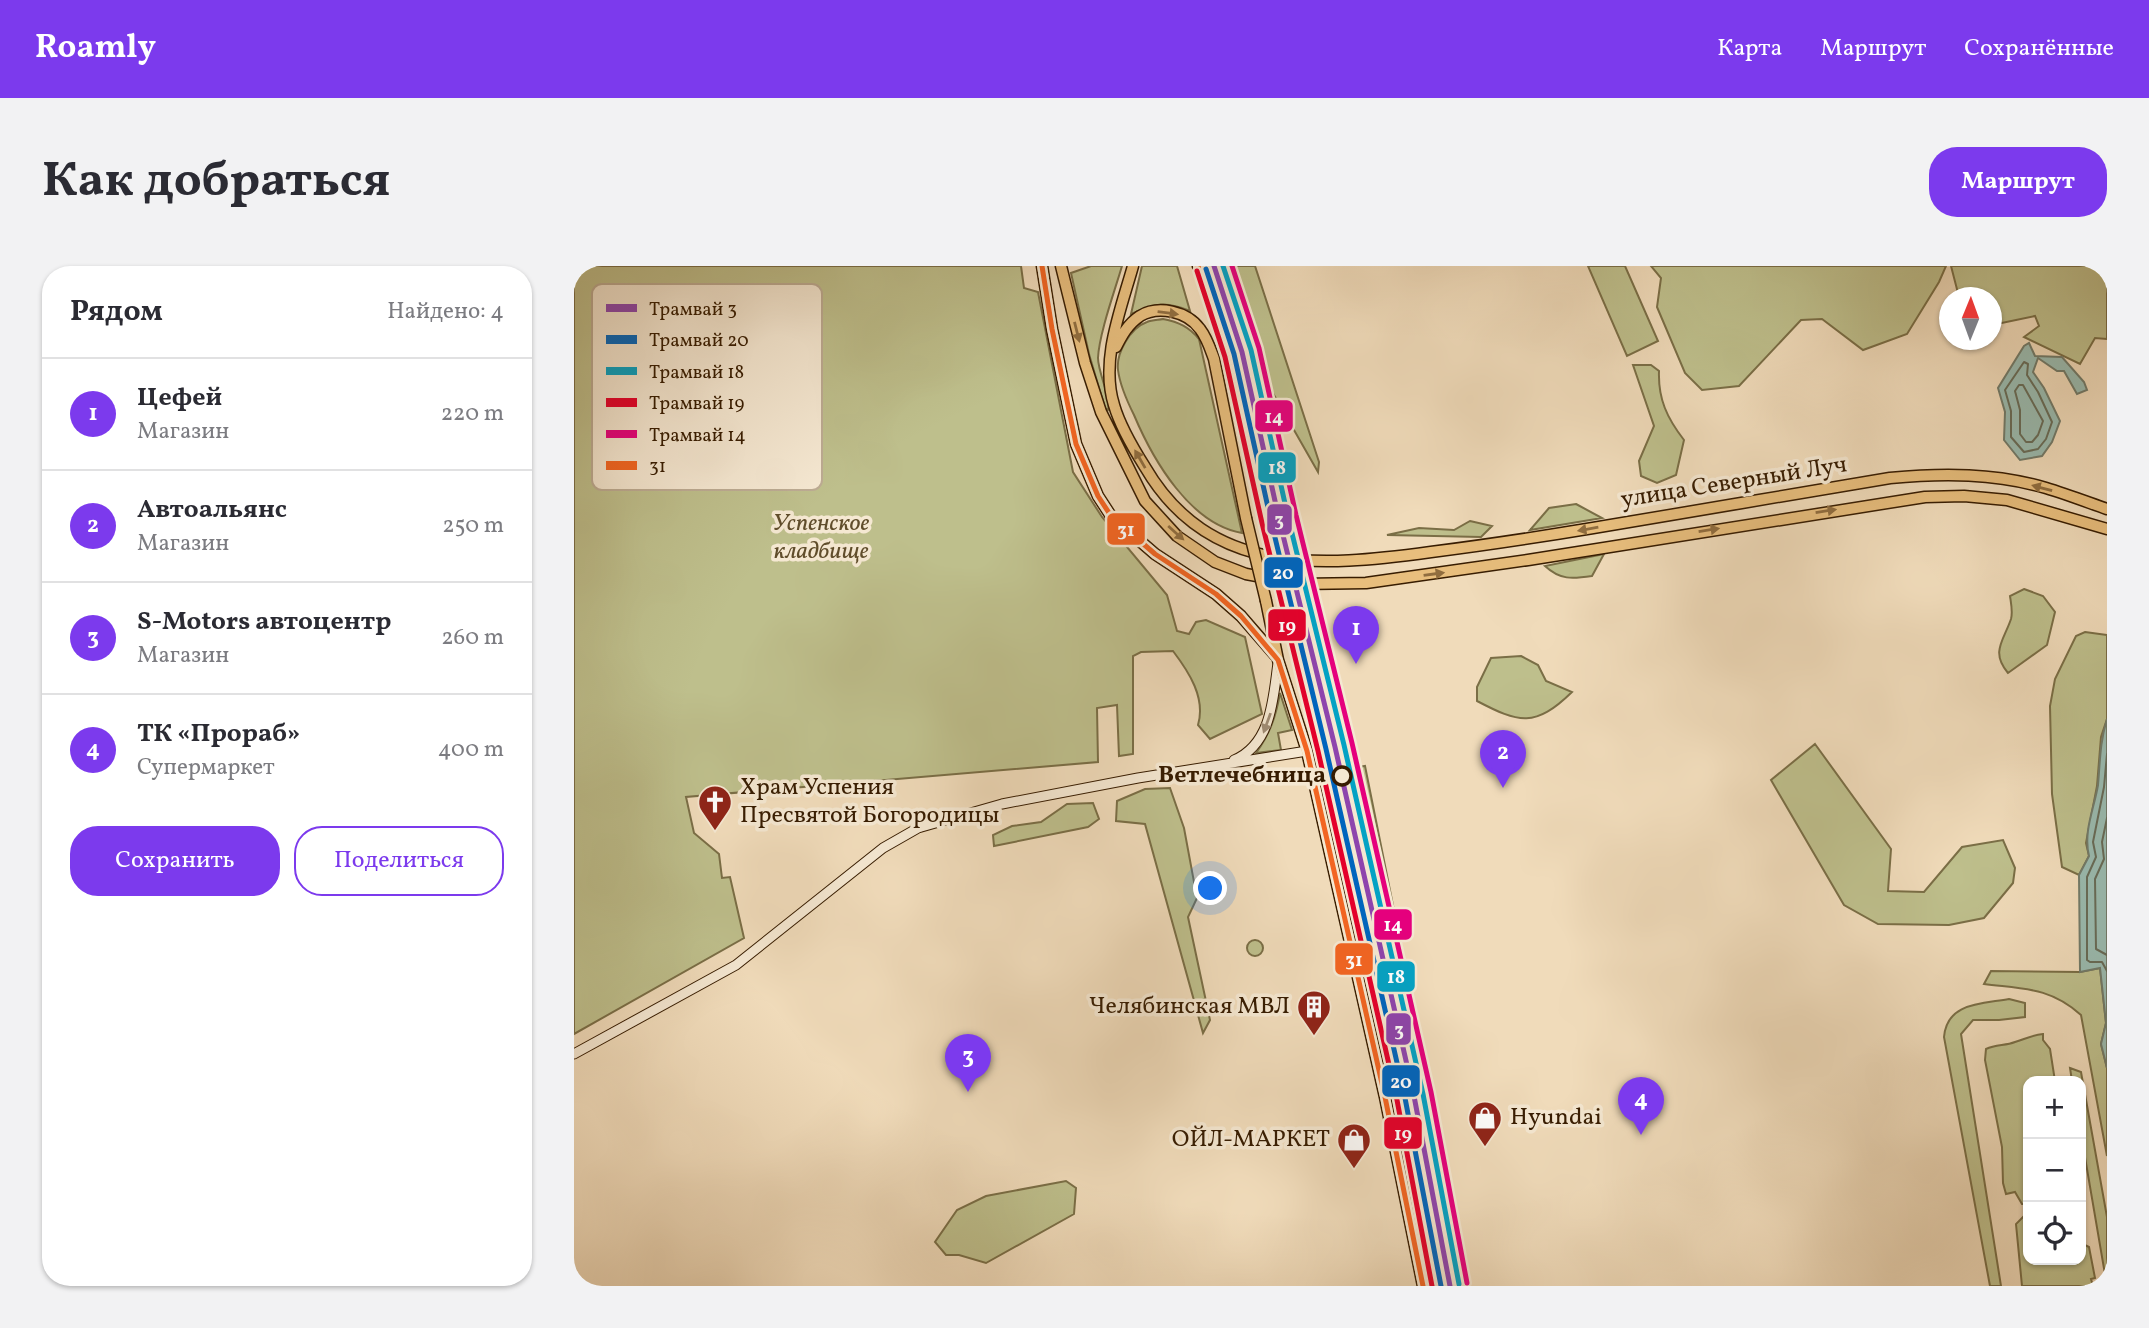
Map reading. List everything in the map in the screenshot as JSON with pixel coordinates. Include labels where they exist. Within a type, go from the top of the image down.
[{"type":"main road","points":[[1042,266],[1076,444],[1098,496],[1111,516],[1155,554],[1216,594],[1241,616],[1278,660],[1272,708],[1264,732],[1255,746],[1223,764]]},
{"type":"main road","name":"улица Северный Луч","points":[[1061,266],[1085,363],[1101,412],[1145,501],[1177,536],[1215,562],[1247,574],[1300,584],[1366,583],[1925,497],[1964,496],[2007,500],[2107,529]]},
{"type":"main road","points":[[1109,369],[1114,338],[1133,266]]},
{"type":"main road","points":[[1198,266],[1234,376],[1284,602],[1379,986],[1438,1286]]},
{"type":"main road","points":[[1109,369],[1124,330],[1140,316],[1170,311],[1186,317],[1199,327],[1214,359],[1278,660],[1307,751],[1385,1097],[1423,1286]]},
{"type":"main road","name":"улица Северный Луч","points":[[1109,369],[1114,405],[1135,451],[1158,489],[1187,520],[1219,540],[1278,559],[1319,562],[1364,560],[1508,542],[1890,478],[1932,474],[2008,479],[2045,488],[2107,509]]},
{"type":"main road","points":[[574,1054],[736,965],[883,848],[918,828],[1002,803],[1322,749]]},
{"type":"green space","name":"Успенское кладбище","points":[[574,266],[1021,266],[1024,288],[1038,292],[1073,472],[1102,517],[1167,595],[1177,631],[1189,634],[1196,622],[1206,620],[1245,637],[1262,714],[1210,739],[1198,725],[1198,695],[1173,651],[1141,652],[1133,656],[1133,754],[1119,756],[1117,705],[1097,708],[1098,762],[686,797],[694,833],[719,854],[722,878],[730,877],[744,938],[574,1034]]},
{"type":"green space","points":[[1091,266],[1122,266],[1104,325],[1098,358],[1108,410],[1105,408],[1089,354],[1071,273]]},
{"type":"green space","points":[[1142,266],[1177,266],[1190,311],[1160,305],[1131,314]]},
{"type":"green space","points":[[1226,266],[1255,266],[1319,462],[1318,472],[1254,360]]},
{"type":"green space","points":[[1588,266],[1625,266],[1658,341],[1627,356]]},
{"type":"green space","points":[[1651,266],[1946,266],[1907,334],[1863,350],[1822,319],[1801,320],[1739,386],[1702,390],[1685,373],[1657,307],[1661,278]]},
{"type":"green space","points":[[1951,266],[2107,266],[2107,339],[2095,338],[2080,364],[2024,337],[2039,326],[2035,316],[2002,323],[2002,287],[1956,287]]},
{"type":"green space","points":[[1163,319],[1183,326],[1199,339],[1242,533],[1223,527],[1190,504],[1163,470],[1124,393],[1118,363],[1125,342],[1141,325]]},
{"type":"green space","points":[[1633,365],[1651,365],[1659,371],[1660,391],[1665,408],[1684,440],[1676,475],[1657,483],[1641,476],[1639,461],[1654,426]]},
{"type":"green space","points":[[1576,504],[1602,518],[1530,530],[1549,508]]},
{"type":"green space","points":[[1470,521],[1492,526],[1481,537],[1387,535],[1419,528],[1454,530]]},
{"type":"green space","points":[[1604,554],[1592,576],[1567,577],[1556,574],[1545,566]]},
{"type":"green space","points":[[2024,589],[2043,596],[2055,612],[2047,645],[2008,673],[2000,659],[2000,646],[2012,616],[2010,596]]},
{"type":"green space","points":[[2085,632],[2107,635],[2107,719],[2101,737],[2097,786],[2086,843],[2089,856],[2079,875],[2062,867],[2052,794],[2050,706],[2055,679],[2076,636]]},
{"type":"green space","points":[[1521,656],[1538,665],[1546,681],[1572,692],[1547,712],[1526,718],[1504,714],[1477,701],[1477,687],[1491,658]]},
{"type":"green space","points":[[1280,693],[1292,730],[1278,733],[1281,750],[1256,753],[1272,724]]},
{"type":"green space","points":[[1815,744],[1891,849],[1888,891],[1924,892],[1962,847],[2003,840],[2015,868],[2013,883],[1984,918],[1949,925],[1878,924],[1844,905],[1771,780]]},
{"type":"green space","points":[[1365,766],[1409,985],[1388,990],[1346,769]]},
{"type":"green space","points":[[1170,788],[1184,828],[1197,898],[1188,917],[1210,1020],[1203,1033],[1145,824],[1116,821],[1117,801],[1145,789]]},
{"type":"green space","points":[[1093,803],[1099,819],[1088,827],[994,846],[993,835],[1012,826],[1041,822],[1067,804]]},
{"type":"green space","points":[[1252,940],[1258,940],[1263,948],[1261,954],[1252,956],[1247,951],[1247,945]]},
{"type":"green space","points":[[2100,968],[2106,1023],[2101,1044],[2107,1068],[2107,1156],[2081,1015],[2047,994],[1984,984],[1991,971],[2080,972]]},
{"type":"green space","points":[[2009,999],[2025,1003],[2025,1017],[1973,1020],[1961,1034],[2001,1286],[1990,1286],[1944,1037],[1952,1017],[1959,1011],[1977,1004]]},
{"type":"green space","points":[[2043,1034],[2043,1040],[2050,1049],[2054,1076],[2023,1076],[2022,1204],[2015,1192],[2006,1194],[2003,1183],[2002,1147],[1985,1060],[1986,1049]]},
{"type":"green space","points":[[2070,1068],[2081,1072],[2082,1076],[2071,1076]]},
{"type":"green space","points":[[2086,1100],[2107,1217],[2107,1286],[2086,1163]]},
{"type":"green space","points":[[1066,1181],[1076,1188],[1074,1214],[986,1263],[959,1255],[946,1255],[935,1242],[957,1210],[986,1196]]},
{"type":"green space","points":[[2023,1217],[2023,1265],[2086,1265],[2086,1246],[2089,1247],[2095,1278],[2091,1279],[2093,1286],[2022,1286],[2016,1224]]},
{"type":"water","points":[[2029,343],[2035,356],[2062,357],[2084,382],[2087,390],[2077,394],[2064,371],[2057,371],[2038,358],[2033,372],[2060,421],[2052,442],[2042,456],[2020,460],[2004,440],[2005,412],[1998,388],[2024,346]]},
{"type":"water","points":[[2107,719],[2107,1068],[2101,1044],[2106,1023],[2100,968],[2080,972],[2079,875],[2089,856],[2088,829],[2098,785]]},
{"type":"tram line","name":"3","points":[[1214,266],[1242,352],[1279,519],[1335,747],[1414,1096],[1450,1286]]},
{"type":"tram line","name":"18","points":[[1223,266],[1251,350],[1288,517],[1344,745],[1423,1094],[1459,1284]]},
{"type":"tram line","name":"14","points":[[1232,266],[1259,348],[1296,515],[1352,743],[1431,1092],[1467,1283]]},
{"type":"tram line","name":"20","points":[[1206,269],[1234,354],[1326,749],[1405,1098],[1441,1286]]},
{"type":"tram line","name":"19","points":[[1197,271],[1225,357],[1262,523],[1318,751],[1397,1100],[1432,1286]]},
{"type":"transit line","name":"31","points":[[1042,266],[1076,444],[1098,496],[1111,516],[1155,554],[1216,594],[1241,616],[1278,660],[1307,751],[1385,1097],[1423,1286]]},
{"type":"transit line","name":"31","points":[[1198,266],[1234,376],[1305,685]]},
{"type":"place","name":"Цефей","points":[[1356,664]]},
{"type":"place","name":"Ветлечебница","points":[[1342,776]]},
{"type":"place","name":"Автоальянс","points":[[1503,788]]},
{"type":"place","name":"Храм Успения Пресвятой Богородицы","points":[[715,832]]},
{"type":"place","name":"Челябинская МВЛ","points":[[1314,1037]]},
{"type":"place","name":"S-Motors автоцентр","points":[[968,1092]]},
{"type":"place","name":"ТК «Прораб»","points":[[1641,1135]]},
{"type":"place","name":"Hyundai","points":[[1485,1148]]},
{"type":"place","name":"ОЙЛ-МАРКЕТ","points":[[1354,1170]]}]
